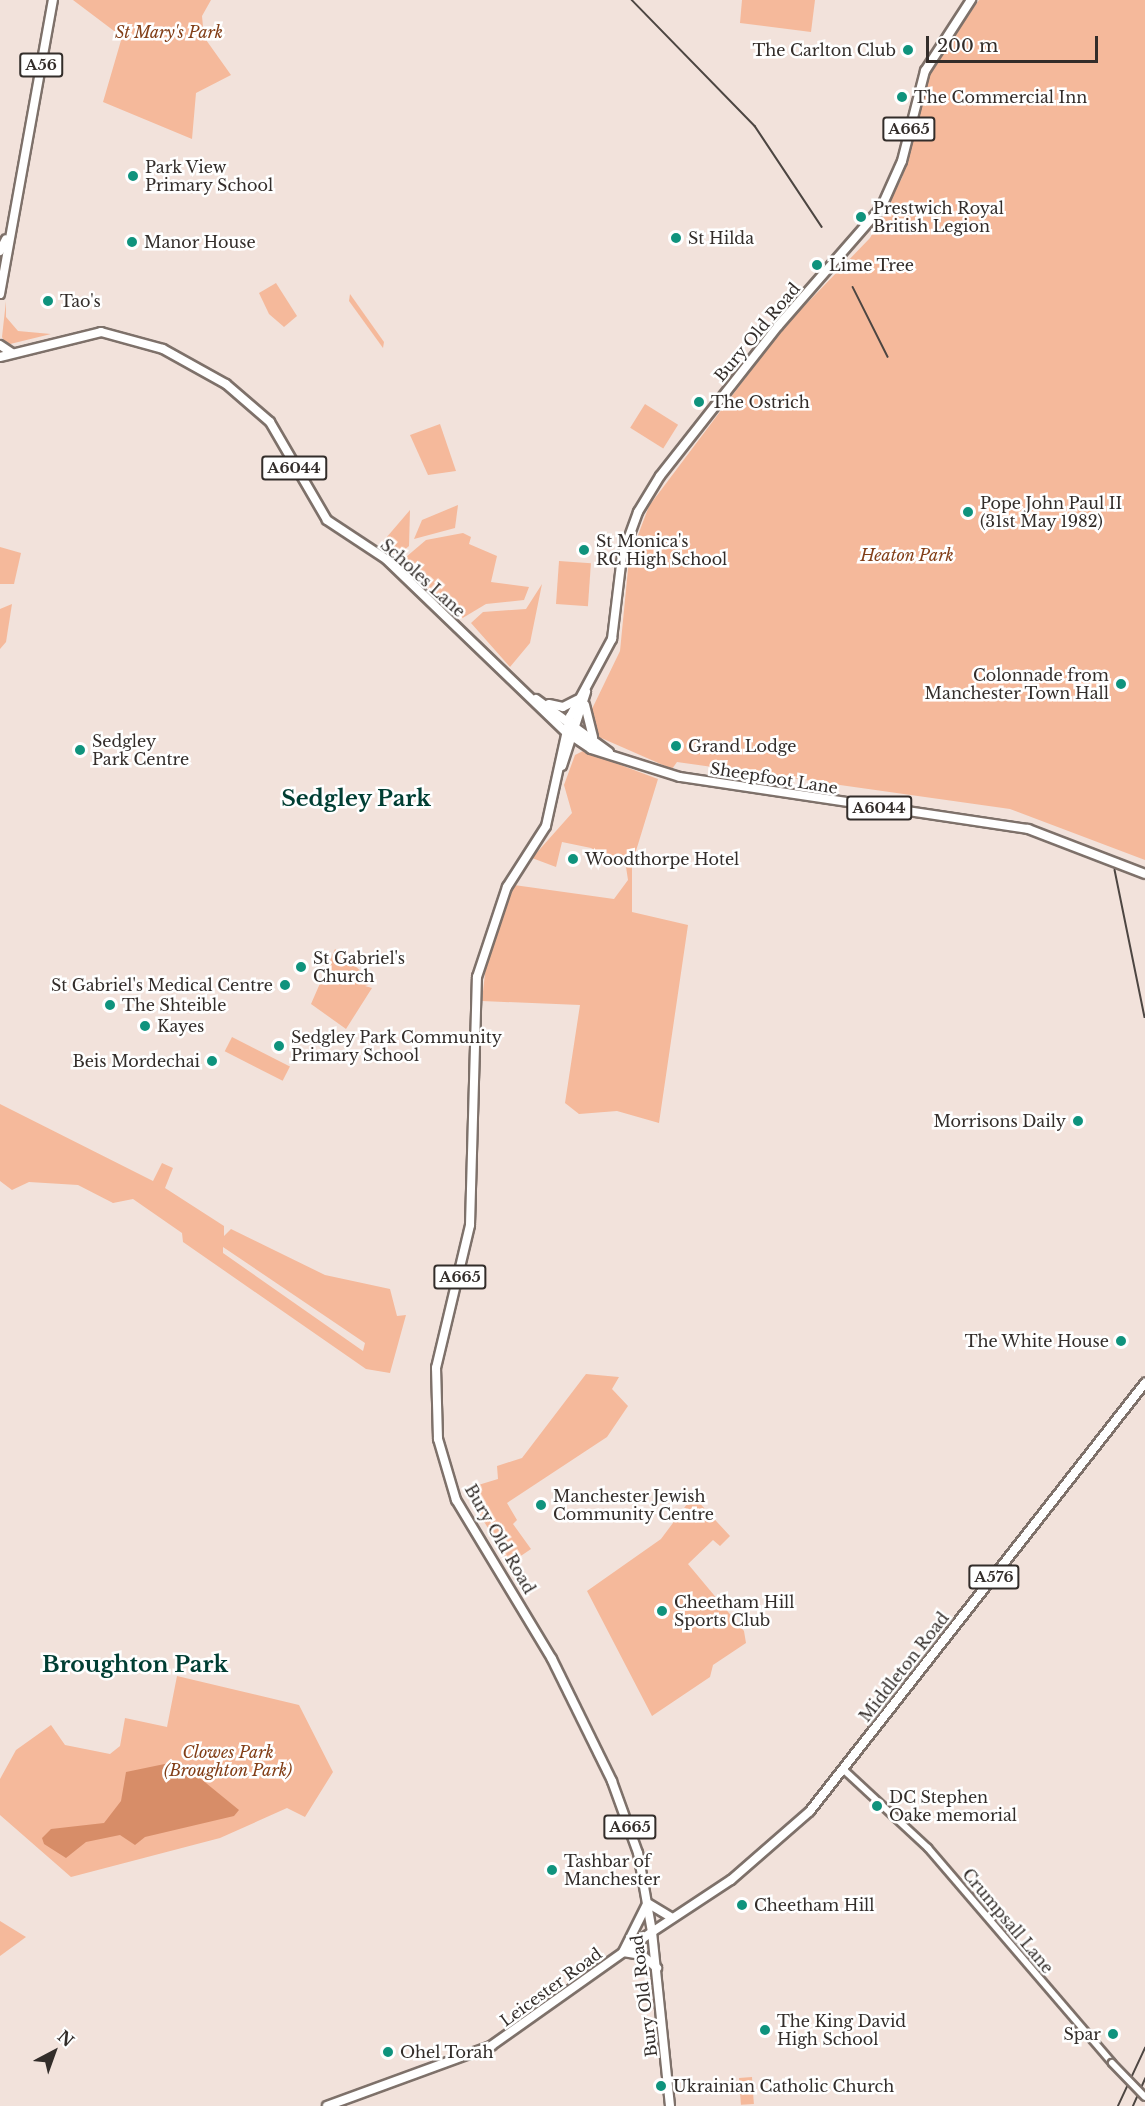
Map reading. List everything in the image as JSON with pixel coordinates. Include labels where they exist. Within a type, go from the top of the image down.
[{"type":"highway","name":"A56","points":[[0,294],[6,239],[53,0]]},
{"type":"highway","name":"A56","points":[[0,251],[6,239]]},
{"type":"highway","name":"Middleton Road","points":[[652,1932],[731,1880],[790,1832],[843,1769],[1145,1383]]},
{"type":"highway","name":"Bury Old Road","points":[[652,1932],[670,2106]]},
{"type":"highway","points":[[623,1952],[642,1955],[657,1968]]},
{"type":"main road","name":"Bury Old Road","points":[[568,721],[583,697],[612,639],[622,556],[646,498],[778,326],[881,208],[902,161],[925,71],[971,0]]},
{"type":"main road","name":"Scholes Lane","points":[[0,357],[101,332],[163,349],[226,384],[270,422],[322,516],[386,559],[572,732]]},
{"type":"main road","points":[[0,345],[12,353]]},
{"type":"main road","name":"Bury Old Road","points":[[583,697],[561,767],[546,826],[507,887],[480,965],[470,1225],[436,1368],[436,1417],[456,1500],[552,1659],[604,1764],[627,1818],[648,1903],[652,1932]]},
{"type":"main road","points":[[545,702],[563,707],[583,697],[593,738]]},
{"type":"main road","name":"Scholes Lane","points":[[536,699],[545,702],[568,721]]},
{"type":"main road","name":"Sheepfoot Lane","points":[[568,721],[572,732],[600,750],[680,777],[1028,829],[1145,874]]},
{"type":"main road","name":"Sheepfoot Lane","points":[[572,732],[593,738],[609,753]]},
{"type":"main road","points":[[623,1952],[648,1903],[672,1918]]},
{"type":"main road","name":"Leicester Road","points":[[327,2106],[491,2046],[652,1932]]},
{"type":"street","name":"Crumpsall Lane","points":[[843,1769],[928,1848],[1112,2063],[1145,2097]]},
{"type":"green space","name":"St Mary's Park","points":[[73,0],[211,0],[202,16],[204,37],[231,75],[196,93],[192,139],[103,102],[122,37]]},
{"type":"green space","points":[[742,0],[815,0],[811,32],[740,23]]},
{"type":"green space","name":"Heaton Park","points":[[979,0],[1145,0],[1145,860],[1010,809],[677,762],[672,769],[599,737],[591,711],[620,651],[629,559],[649,506],[783,328],[870,238],[902,178],[929,73]]},
{"type":"green space","points":[[276,283],[297,316],[284,327],[269,314],[259,293]]},
{"type":"green space","points":[[350,294],[384,342],[383,348],[349,301]]},
{"type":"green space","points":[[6,301],[6,317],[18,331],[51,334],[6,345],[2,337]]},
{"type":"green space","points":[[645,404],[678,425],[663,448],[630,428]]},
{"type":"green space","points":[[440,424],[456,471],[428,475],[410,435]]},
{"type":"green space","points":[[458,505],[455,528],[414,539],[422,520]]},
{"type":"green space","points":[[410,510],[409,546],[396,557],[380,545]]},
{"type":"green space","points":[[463,533],[471,537],[469,544],[497,556],[491,582],[529,587],[524,600],[486,604],[461,619],[405,567],[406,557],[426,540]]},
{"type":"green space","points":[[0,547],[21,553],[14,584],[0,584]]},
{"type":"green space","points":[[559,561],[591,563],[588,606],[556,604]]},
{"type":"green space","points":[[542,584],[530,643],[510,667],[471,623],[483,612],[526,609]]},
{"type":"green space","points":[[12,604],[6,642],[0,649],[0,609]]},
{"type":"green space","points":[[583,751],[658,779],[632,864],[632,912],[688,925],[659,1123],[617,1111],[579,1114],[565,1103],[580,1005],[482,1001],[487,955],[514,885],[614,899],[628,880],[626,867],[591,848],[562,842],[556,867],[532,858],[572,813],[564,785],[575,755]]},
{"type":"green space","points":[[335,949],[375,983],[365,986],[372,988],[346,1029],[311,1004]]},
{"type":"green space","points":[[232,1037],[290,1067],[283,1081],[225,1051]]},
{"type":"green space","points":[[0,1104],[153,1181],[162,1163],[173,1168],[165,1188],[224,1226],[224,1236],[231,1229],[325,1275],[390,1289],[397,1316],[406,1315],[390,1373],[366,1369],[183,1242],[182,1233],[133,1199],[113,1203],[78,1185],[29,1182],[12,1190],[0,1181]],"holes":[[[223,1247],[365,1343],[363,1351],[223,1253]]]},
{"type":"green space","points":[[586,1374],[619,1377],[612,1389],[628,1406],[607,1437],[507,1503],[517,1520],[513,1524],[531,1549],[509,1564],[465,1489],[498,1479],[497,1466],[522,1458]]},
{"type":"green space","name":"Cheetham Hill Sports Club","points":[[693,1496],[730,1536],[720,1546],[713,1540],[688,1564],[744,1631],[746,1643],[713,1665],[710,1677],[652,1716],[587,1591],[661,1539]]},
{"type":"green space","name":"Clowes Park (Broughton Park)","points":[[177,1676],[299,1705],[333,1772],[305,1817],[287,1808],[220,1838],[71,1877],[0,1815],[0,1779],[16,1750],[51,1725],[65,1745],[110,1754],[120,1746],[125,1718],[167,1727]]},
{"type":"green space","points":[[0,1921],[26,1937],[0,1956]]},
{"type":"green space","points":[[752,2077],[754,2104],[741,2105],[739,2078]]},
{"type":"shaded area","points":[[179,1761],[239,1810],[234,1816],[145,1837],[135,1845],[120,1835],[86,1842],[66,1858],[44,1844],[42,1838],[51,1829],[104,1823],[121,1801],[126,1772]]},
{"type":"tram line","points":[[632,0],[755,126],[822,227]]},
{"type":"tram line","points":[[853,287],[888,357]]},
{"type":"tram line","points":[[1115,870],[1145,1017]]},
{"type":"tram line","points":[[1118,2106],[1145,2048]]},
{"type":"tram line","points":[[1133,2106],[1145,2079]]},
{"type":"place","name":"The Carlton Club","points":[[908,50]]},
{"type":"place","name":"The Commercial Inn","points":[[902,97]]},
{"type":"place","name":"Park View Primary School","points":[[133,176]]},
{"type":"place","name":"Prestwich Royal British Legion","points":[[861,217]]},
{"type":"place","name":"St Hilda","points":[[676,238]]},
{"type":"place","name":"Manor House","points":[[132,242]]},
{"type":"place","name":"Lime Tree","points":[[817,265]]},
{"type":"place","name":"Tao's","points":[[48,301]]},
{"type":"place","name":"The Ostrich","points":[[699,402]]},
{"type":"place","name":"Pope John Paul II (31st May 1982)","points":[[968,512]]},
{"type":"place","name":"St Monica's RC High School","points":[[584,550]]},
{"type":"place","name":"Colonnade from Manchester Town Hall","points":[[1121,684]]},
{"type":"place","name":"Grand Lodge","points":[[676,746]]},
{"type":"place","name":"Sedgley Park Centre","points":[[80,750]]},
{"type":"place","name":"Woodthorpe Hotel","points":[[573,859]]},
{"type":"place","name":"St Gabriel's Church","points":[[301,967]]},
{"type":"place","name":"St Gabriel's Medical Centre","points":[[285,985]]},
{"type":"place","name":"The Shteible","points":[[110,1005]]},
{"type":"place","name":"Kayes","points":[[145,1026]]},
{"type":"place","name":"Sedgley Park Community Primary School","points":[[279,1046]]},
{"type":"place","name":"Beis Mordechai","points":[[212,1061]]},
{"type":"place","name":"Morrisons Daily","points":[[1078,1121]]},
{"type":"place","name":"The White House","points":[[1121,1341]]},
{"type":"place","name":"Manchester Jewish Community Centre","points":[[541,1505]]},
{"type":"place","name":"Cheetham Hill Sports Club","points":[[662,1611]]},
{"type":"place","name":"DC Stephen Oake memorial","points":[[877,1806]]},
{"type":"place","name":"Tashbar of Manchester","points":[[552,1870]]},
{"type":"place","name":"Cheetham Hill","points":[[742,1905]]},
{"type":"place","name":"The King David High School","points":[[765,2030]]},
{"type":"place","name":"Spar","points":[[1113,2034]]},
{"type":"place","name":"Ohel Torah","points":[[388,2052]]},
{"type":"place","name":"Ukrainian Catholic Church","points":[[661,2086]]},
{"type":"district","name":"Sedgley Park","points":[[356,799]]},
{"type":"district","name":"Broughton Park","points":[[135,1665]]}]
